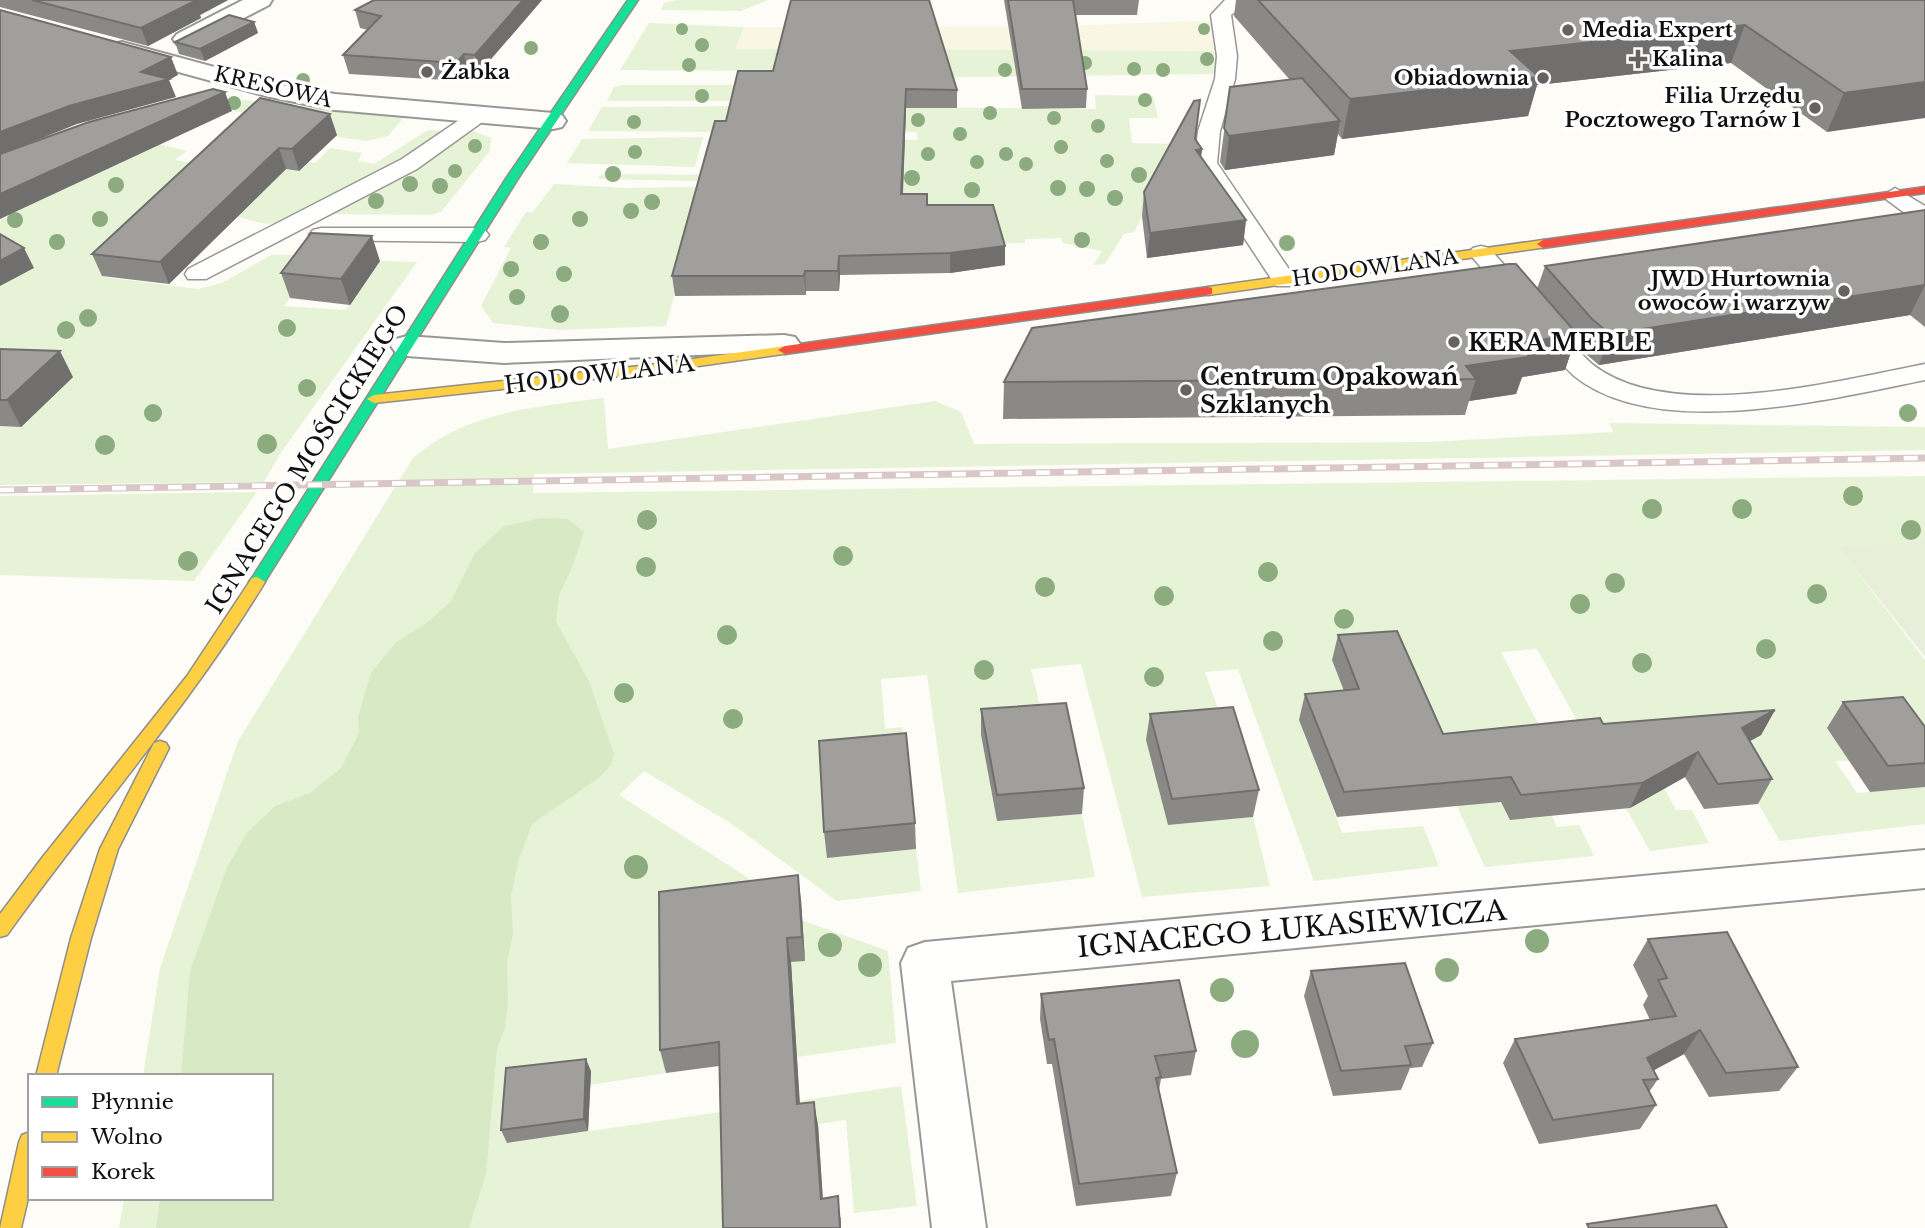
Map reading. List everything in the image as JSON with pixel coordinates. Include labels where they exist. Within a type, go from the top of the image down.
[{"type":"street","points":[[151,57],[261,0]]},
{"type":"street","name":"IGNACEGO MOŚCICKIEGO","points":[[0,929],[48,863],[193,680],[477,235],[633,0]]},
{"type":"street","name":"KRESOWA","points":[[101,43],[251,85],[335,102],[553,121]]},
{"type":"street","points":[[215,99],[251,85]]},
{"type":"street","name":"HODOWLANA","points":[[374,399],[649,369],[825,342],[1285,281],[1925,190]]},
{"type":"street","name":"HODOWLANA","points":[[407,345],[504,353],[733,348],[825,342]]},
{"type":"street","points":[[47,1074],[81,938],[109,849],[193,680]]},
{"type":"street","name":"IGNACEGO ŁUKASIEWICZA","points":[[960,1228],[925,963],[1925,869]]},
{"type":"street","points":[[10,1228],[28,1151]]},
{"type":"lane","points":[[1242,0],[1227,6],[1221,15],[1227,56],[1225,79],[1209,131],[1206,163],[1285,281]]},
{"type":"lane","points":[[197,274],[397,174],[428,156],[478,116]]},
{"type":"lane","points":[[1895,194],[1925,217]]},
{"type":"lane","points":[[269,236],[477,235]]},
{"type":"lane","points":[[1481,253],[1582,369],[1597,383],[1620,393],[1647,400],[1754,400],[1925,372]]},
{"type":"shaded area","points":[[1215,20],[1214,51],[734,49],[744,27],[1065,26]]},
{"type":"green space","points":[[677,0],[768,0],[741,11],[661,10],[664,3]]},
{"type":"green space","points":[[649,23],[744,27],[735,49],[785,49],[779,71],[620,70]]},
{"type":"green space","points":[[842,49],[1214,51],[1216,74],[893,78]]},
{"type":"green space","points":[[846,85],[904,107],[1096,109],[1095,95],[1153,96],[1158,118],[1129,118],[1132,143],[1180,144],[1134,232],[1124,234],[1105,264],[1093,265],[1102,251],[1063,243],[1061,238],[1025,239],[1025,243],[927,244],[902,209],[903,185],[600,179],[598,177],[604,174],[850,176],[851,139],[918,140],[916,132],[847,132],[737,101],[607,101],[614,87]]},
{"type":"green space","points":[[243,100],[283,104],[259,117],[214,106],[182,127],[169,124],[142,140],[187,151],[175,160],[198,164],[216,157],[305,104],[405,116],[388,136],[366,141],[294,131],[253,165],[299,171],[308,162],[315,163],[330,148],[362,153],[358,161],[374,164],[428,130],[442,131],[382,172],[278,223],[266,224],[238,217],[171,210],[151,230],[168,232],[155,245],[140,243],[104,277],[198,289],[222,283],[271,255],[323,254],[284,306],[346,310],[380,261],[417,262],[280,454],[264,482],[0,485],[0,219],[119,163],[87,149],[93,146],[90,144],[116,135],[113,132],[121,128],[189,109]]},
{"type":"green space","points":[[743,106],[737,132],[588,131],[602,107]]},
{"type":"green space","points":[[473,131],[491,138],[490,151],[441,212],[431,215],[326,214],[407,174]]},
{"type":"green space","points":[[703,137],[695,167],[567,163],[582,139]]},
{"type":"green space","points":[[77,144],[87,149],[0,188],[0,177]]},
{"type":"green space","points":[[554,184],[628,188],[816,185],[680,273],[666,326],[559,330],[493,323],[481,306],[511,248],[504,247],[526,212],[533,212]]},
{"type":"green space","points":[[604,398],[608,449],[935,401],[961,412],[974,444],[1428,442],[1614,432],[1609,423],[1925,427],[1925,450],[534,474],[533,493],[1925,476],[1925,541],[1839,548],[1925,660],[1925,760],[1835,761],[1857,793],[1925,787],[1925,824],[1780,841],[1720,738],[1641,745],[1676,810],[1692,810],[1709,843],[1650,851],[1537,649],[1501,652],[1550,747],[1510,820],[1552,816],[1557,827],[1579,825],[1594,856],[1485,867],[1406,695],[1333,660],[1352,714],[1300,720],[1342,833],[1423,826],[1439,866],[1314,881],[1238,669],[1205,672],[1233,751],[1146,740],[1168,825],[1253,817],[1270,886],[1142,897],[1081,664],[1031,669],[1046,731],[981,736],[997,821],[1082,814],[1095,877],[958,893],[927,675],[881,679],[885,729],[902,727],[909,780],[827,858],[916,849],[921,891],[837,901],[732,824],[644,771],[619,795],[786,902],[665,917],[666,1073],[590,1085],[590,1072],[508,1143],[901,1086],[917,1206],[854,1213],[846,1120],[726,1137],[728,1228],[119,1228],[124,1200],[273,1200],[273,1074],[143,1074],[160,968],[238,741],[413,458],[456,430],[503,414]]},
{"type":"green space","points":[[257,492],[194,581],[0,575],[0,496]]},
{"type":"green space","points":[[541,518],[568,519],[584,532],[559,595],[556,622],[589,681],[614,754],[611,765],[599,778],[532,824],[519,859],[511,896],[513,932],[507,962],[508,1003],[505,1028],[497,1048],[486,1174],[469,1228],[156,1228],[160,1200],[273,1200],[273,1074],[181,1074],[190,971],[227,867],[247,833],[275,806],[310,793],[341,768],[359,733],[358,717],[371,673],[395,643],[429,621],[451,601],[475,553],[504,526]]},
{"type":"green space","points":[[1925,541],[1925,657],[1838,547]]},
{"type":"green space","points":[[787,915],[888,951],[896,1043],[797,1057],[791,962],[805,961]]},
{"type":"building","points":[[32,0],[193,0],[195,1],[141,28]]},
{"type":"building","points":[[374,0],[523,0],[475,55],[464,54],[456,63],[343,55],[381,16],[355,10]]},
{"type":"building","points":[[791,0],[929,0],[957,90],[906,89],[901,194],[927,194],[927,205],[993,205],[1005,246],[950,253],[839,256],[838,271],[805,271],[804,276],[672,276],[715,121],[726,121],[738,71],[773,71]]},
{"type":"building","points":[[1008,0],[1073,0],[1087,89],[1022,89]]},
{"type":"building","points":[[1258,0],[1925,0],[1925,82],[1844,93],[1745,25],[1510,51],[1539,77],[1350,99]]},
{"type":"building","points":[[0,10],[171,57],[141,72],[169,79],[69,106],[0,132]]},
{"type":"building","points":[[229,15],[254,22],[200,49],[175,42]]},
{"type":"building","points":[[1302,78],[1340,121],[1229,136],[1224,128],[1230,87]]},
{"type":"building","points":[[213,89],[225,92],[0,194],[0,154],[89,122]]},
{"type":"building","points":[[260,98],[330,114],[292,149],[279,148],[160,262],[92,254]]},
{"type":"building","points":[[1200,100],[1195,139],[1202,149],[1196,150],[1246,220],[1150,233],[1144,192],[1194,101]]},
{"type":"building","points":[[1925,210],[1925,285],[1610,334],[1592,319],[1545,266]]},
{"type":"building","points":[[311,233],[372,236],[341,279],[281,273]]},
{"type":"building","points":[[0,234],[24,248],[0,261]]},
{"type":"building","points":[[1516,264],[1577,334],[1527,342],[1528,357],[1466,366],[1476,379],[1004,382],[1032,328]]},
{"type":"building","points":[[0,349],[60,351],[7,400],[0,400]]},
{"type":"building","points":[[1397,631],[1443,734],[1600,718],[1603,724],[1775,710],[1742,728],[1772,779],[1718,784],[1698,752],[1642,783],[1521,795],[1511,777],[1344,792],[1305,694],[1359,689],[1338,635]]},
{"type":"building","points":[[1903,697],[1925,727],[1925,763],[1888,766],[1843,702]]},
{"type":"building","points":[[1066,703],[1084,788],[997,795],[981,709]]},
{"type":"building","points":[[1233,707],[1259,790],[1172,799],[1150,714]]},
{"type":"building","points":[[906,733],[915,823],[824,832],[819,741]]},
{"type":"building","points":[[798,875],[802,937],[787,938],[797,1104],[814,1102],[821,1199],[838,1196],[840,1228],[723,1228],[719,1042],[660,1050],[659,892]]},
{"type":"building","points":[[1727,932],[1798,1067],[1726,1073],[1700,1030],[1647,1058],[1658,1079],[1643,1080],[1656,1105],[1553,1120],[1515,1039],[1676,1016],[1658,980],[1667,978],[1648,939]]},
{"type":"building","points":[[1405,963],[1433,1043],[1405,1046],[1411,1065],[1341,1071],[1311,971]]},
{"type":"building","points":[[1179,980],[1196,1051],[1155,1056],[1161,1077],[1156,1078],[1177,1173],[1079,1184],[1054,1039],[1049,1040],[1041,994]]},
{"type":"building","points":[[586,1059],[584,1119],[501,1130],[506,1068]]},
{"type":"building","points":[[1716,1205],[1727,1228],[1589,1228],[1587,1224]]},
{"type":"railway","points":[[0,490],[1925,458]]},
{"type":"traffic: fast","points":[[257,582],[513,177],[633,0]]},
{"type":"traffic: slow","points":[[1208,291],[1543,244]]},
{"type":"traffic: slow","points":[[374,399],[649,369],[785,350]]},
{"type":"traffic: slow","points":[[0,929],[48,863],[193,680],[257,582]]},
{"type":"traffic: slow","points":[[47,1074],[81,938],[109,849],[160,748]]},
{"type":"traffic: slow","points":[[10,1228],[28,1151]]},
{"type":"traffic: jam","points":[[1543,244],[1925,190]]},
{"type":"traffic: jam","points":[[785,350],[1208,291]]},
{"type":"place","name":"Media Expert","points":[[1568,30]]},
{"type":"place","name":"Kalina","points":[[1638,59]]},
{"type":"place","name":"Żabka","points":[[427,72]]},
{"type":"place","name":"Obiadownia","points":[[1543,78]]},
{"type":"place","name":"Filia Urzędu Pocztowego Tarnów 1","points":[[1815,108]]},
{"type":"place","name":"JWD Hurtownia owoców i warzyw","points":[[1844,291]]},
{"type":"place","name":"KERA MEBLE","points":[[1454,342]]},
{"type":"place","name":"Centrum Opakowań Szklanych","points":[[1186,390]]}]
